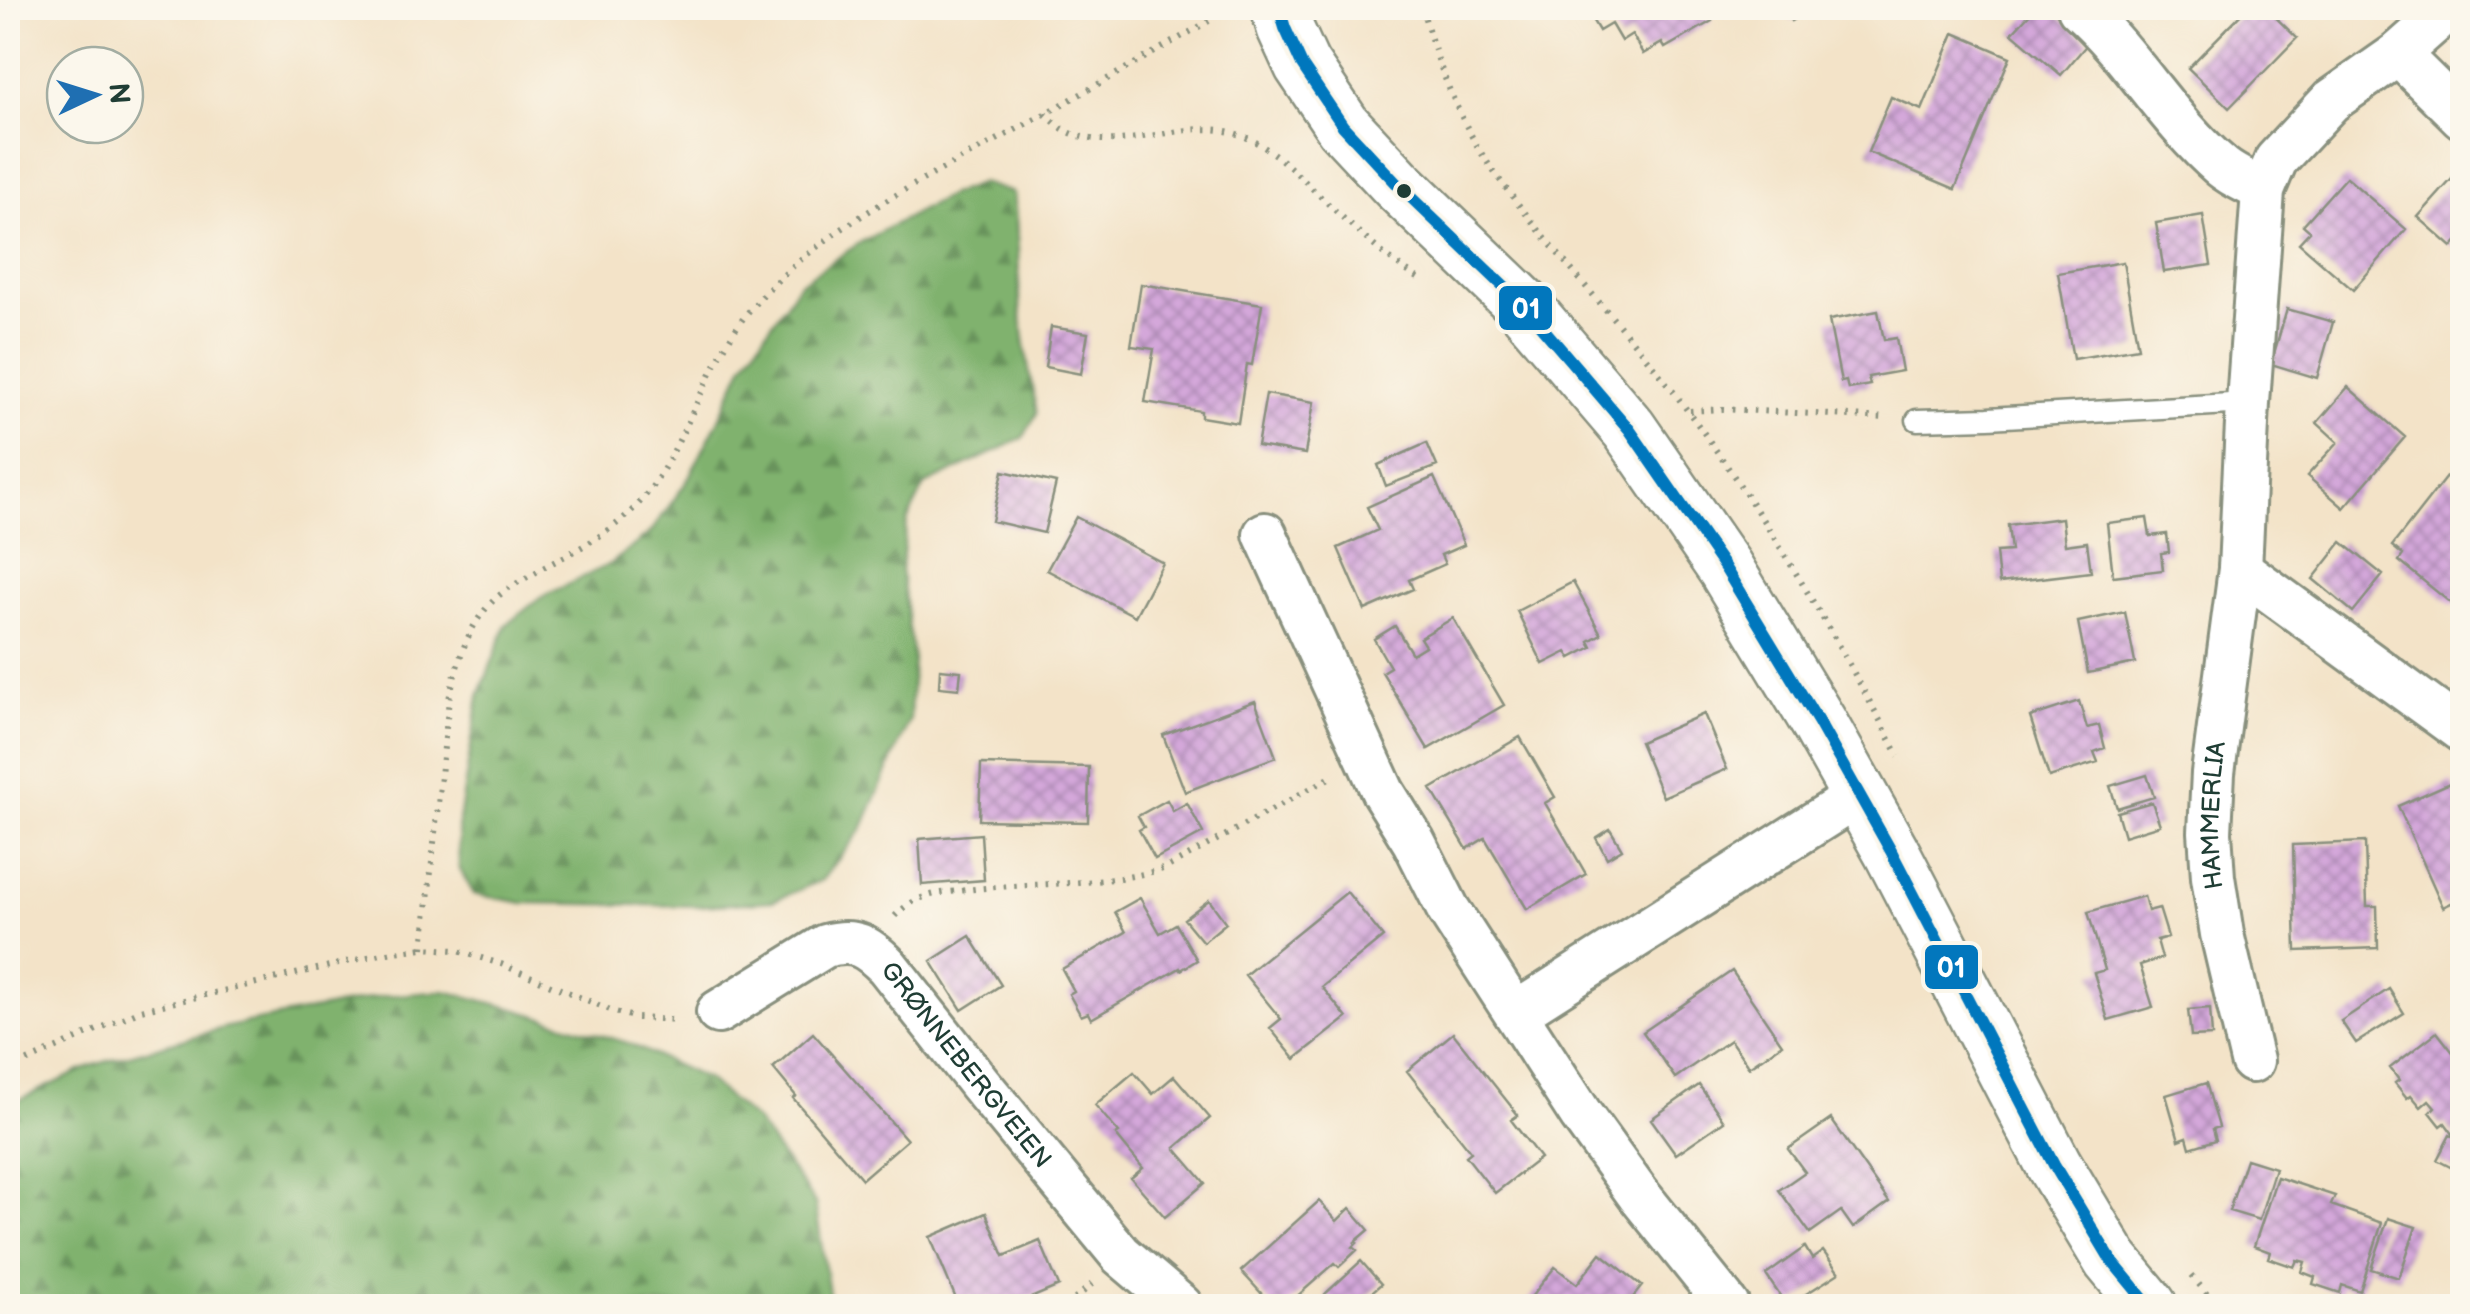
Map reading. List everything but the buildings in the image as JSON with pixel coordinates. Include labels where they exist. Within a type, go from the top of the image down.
[{"type":"main road","points":[[1279,8],[1302,65],[1343,126],[1522,304],[1630,428],[1725,568],[1891,850],[2054,1165],[2111,1260],[2149,1306]]},
{"type":"street","points":[[2079,8],[2224,169],[2263,191]]},
{"type":"street","name":"HAMMERLIA","points":[[2252,1061],[2222,934],[2210,832],[2240,569],[2263,191],[2276,160],[2332,102],[2398,54],[2450,8]]},
{"type":"street","points":[[2398,54],[2462,116]]},
{"type":"street","points":[[1265,534],[1383,792],[1448,909],[1581,1115],[1728,1306]]},
{"type":"street","points":[[2240,569],[2462,731]]},
{"type":"street","points":[[1516,1014],[1860,794]]},
{"type":"street","name":"GRØNNEBERGVEIEN","points":[[718,1012],[825,946],[854,943],[870,949],[1121,1255],[1180,1306]]},
{"type":"lane","points":[[1917,420],[2248,403]]},
{"type":"path","points":[[422,948],[449,699],[465,644],[492,602],[589,543],[641,501],[663,468],[718,359],[751,308],[786,271],[827,238],[889,198],[1210,21]]},
{"type":"path","points":[[1045,114],[1063,128],[1110,140],[1190,129],[1218,128],[1241,135],[1265,147],[1368,241],[1430,286]]},
{"type":"path","points":[[1688,411],[1722,409],[1917,420]]},
{"type":"path","points":[[870,949],[904,906],[928,896],[1113,878],[1166,868],[1367,758]]},
{"type":"path","points":[[8,1070],[141,1010],[422,948],[455,950],[501,964],[637,1018],[687,1020],[718,1012]]},
{"type":"green space","points":[[981,183],[1013,193],[1021,318],[1037,413],[1023,438],[925,485],[907,521],[901,570],[913,659],[910,719],[862,829],[822,880],[773,901],[700,906],[523,903],[474,894],[459,868],[458,827],[479,696],[506,625],[540,598],[612,563],[651,532],[687,481],[744,364],[800,283],[861,242]]},
{"type":"green space","points":[[445,991],[628,1043],[706,1079],[757,1122],[815,1203],[831,1306],[8,1306],[8,1105],[91,1066],[227,1027],[384,996]]},
{"type":"transit line","name":"01","points":[[1279,8],[1302,65],[1343,126],[1398,185],[1522,304],[1629,429],[1725,568],[1891,851],[2054,1165],[2111,1260],[2149,1306]]}]
